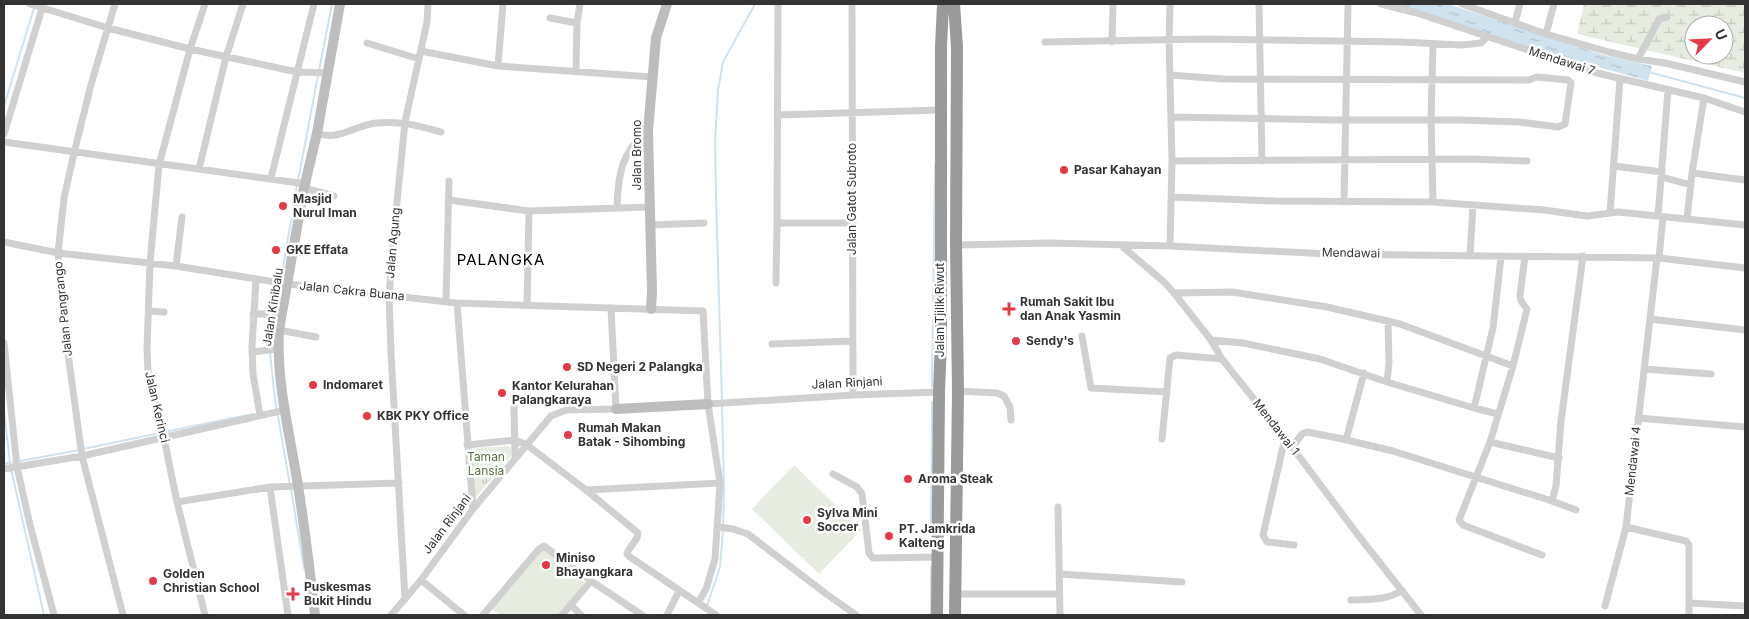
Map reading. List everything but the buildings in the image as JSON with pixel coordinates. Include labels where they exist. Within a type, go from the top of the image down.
[{"type":"highway","name":"Jalan Tjilik Riwut","points":[[937,615],[941,341],[940,110],[943,4]]},
{"type":"highway","name":"Jalan Tjilik Riwut","points":[[954,4],[957,47],[956,245],[958,391],[955,615]]},
{"type":"highway","points":[[938,512],[956,512]]},
{"type":"street","points":[[30,4],[43,6],[108,28],[190,49],[297,72],[327,73]]},
{"type":"street","name":"Jalan Pangrango","points":[[115,4],[74,153],[64,198],[58,253],[69,361],[82,456],[123,615]]},
{"type":"street","points":[[159,165],[190,49],[205,4]]},
{"type":"street","points":[[199,168],[226,57],[243,4]]},
{"type":"street","points":[[270,178],[314,4]]},
{"type":"street","name":"Jalan Kinibalu","points":[[315,615],[298,485],[279,377],[278,349],[279,330],[340,4]]},
{"type":"street","name":"Jalan Agung","points":[[405,599],[390,353],[389,296],[406,122],[427,22],[428,4]]},
{"type":"street","points":[[498,66],[503,4]]},
{"type":"street","points":[[576,72],[577,23],[580,4]]},
{"type":"street","name":"Jalan Bromo","points":[[651,309],[648,131],[656,38],[667,4]]},
{"type":"street","points":[[776,283],[778,4]]},
{"type":"street","name":"Jalan Gatot Subroto","points":[[852,4],[853,395]]},
{"type":"street","points":[[1112,42],[1113,4]]},
{"type":"street","points":[[1170,4],[1172,161],[1170,246]]},
{"type":"street","points":[[1259,4],[1262,161]]},
{"type":"street","points":[[1344,202],[1348,4]]},
{"type":"street","name":"Mendawai 7","points":[[1381,4],[1417,13],[1597,74],[1704,98],[1745,112]]},
{"type":"street","points":[[1462,4],[1546,34],[1638,59],[1665,63],[1745,82]]},
{"type":"street","points":[[1516,22],[1520,4]]},
{"type":"street","points":[[1546,34],[1554,4]]},
{"type":"street","points":[[4,134],[43,6]]},
{"type":"street","points":[[1638,59],[1659,19],[1667,17]]},
{"type":"street","points":[[550,18],[577,23]]},
{"type":"street","points":[[1045,42],[1259,39],[1478,44],[1485,42],[1487,37]]},
{"type":"street","points":[[367,43],[419,59]]},
{"type":"street","points":[[1433,44],[1431,120],[1433,202]]},
{"type":"street","points":[[421,51],[498,66],[652,77]]},
{"type":"street","points":[[1170,75],[1224,79],[1529,80],[1537,77],[1568,80],[1571,83],[1565,124],[1562,126],[1519,122],[1171,117]]},
{"type":"street","points":[[1610,213],[1620,79]]},
{"type":"street","name":"Mendawai 4","points":[[1605,606],[1626,527],[1658,258],[1668,90]]},
{"type":"street","points":[[1687,219],[1704,98]]},
{"type":"street","points":[[778,115],[940,110]]},
{"type":"street","points":[[316,133],[325,137],[338,135],[365,125],[406,122],[441,132]]},
{"type":"street","points":[[617,207],[621,170],[636,140],[648,131]]},
{"type":"street","points":[[4,142],[159,165],[199,168],[270,178],[305,186],[334,196]]},
{"type":"street","points":[[1172,161],[1433,161],[1471,159],[1527,162]]},
{"type":"street","name":"Jalan Kerinci","points":[[159,165],[150,263],[148,372],[164,438],[176,502],[205,615]]},
{"type":"street","points":[[1614,166],[1662,175],[1691,185]]},
{"type":"street","points":[[1692,173],[1745,180]]},
{"type":"street","points":[[446,301],[449,182]]},
{"type":"street","points":[[1172,197],[1344,202],[1433,202],[1544,210],[1587,216],[1610,213],[1745,225]]},
{"type":"street","points":[[449,200],[529,211],[649,207]]},
{"type":"street","points":[[1470,256],[1473,205]]},
{"type":"street","points":[[527,304],[529,211]]},
{"type":"street","points":[[176,266],[182,217]]},
{"type":"street","points":[[650,225],[704,223]]},
{"type":"street","points":[[777,223],[853,223]]},
{"type":"street","name":"Jalan Cakra Buana","points":[[4,242],[58,253],[176,266],[288,284],[457,303],[703,311],[712,403]]},
{"type":"street","name":"Mendawai","points":[[956,245],[1170,246],[1329,254],[1658,258],[1745,268]]},
{"type":"street","name":"Mendawai 1","points":[[1123,246],[1174,293],[1211,340],[1222,359],[1421,615]]},
{"type":"street","points":[[1474,408],[1487,357],[1497,299],[1500,256]]},
{"type":"street","points":[[1525,256],[1520,296],[1521,301],[1527,308],[1513,366],[1490,442],[1460,520],[1461,524],[1542,555]]},
{"type":"street","points":[[1552,501],[1559,458],[1561,421],[1583,256]]},
{"type":"street","points":[[256,279],[252,352],[253,374],[260,416]]},
{"type":"street","points":[[1174,293],[1232,292],[1327,307],[1400,324],[1513,366]]},
{"type":"street","points":[[457,303],[472,509]]},
{"type":"street","points":[[611,308],[616,409]]},
{"type":"street","points":[[149,311],[164,312]]},
{"type":"street","points":[[253,314],[283,314]]},
{"type":"street","points":[[1650,319],[1745,330]]},
{"type":"street","points":[[1387,382],[1389,363],[1388,321]]},
{"type":"street","points":[[279,330],[316,337]]},
{"type":"street","points":[[1082,336],[1091,388],[1167,392]]},
{"type":"street","points":[[1211,340],[1243,343],[1293,352],[1364,373],[1387,382],[1498,414]]},
{"type":"street","points":[[772,344],[852,341]]},
{"type":"street","points":[[4,344],[17,467],[54,615]]},
{"type":"street","points":[[252,352],[278,349]]},
{"type":"street","points":[[1162,439],[1171,357],[1176,355],[1222,359]]},
{"type":"street","points":[[1644,369],[1711,374]]},
{"type":"street","points":[[1346,440],[1364,373]]},
{"type":"street","points":[[958,391],[997,393],[1004,396],[1010,407],[1011,420]]},
{"type":"street","name":"Jalan Rinjani","points":[[391,615],[420,580],[472,509],[540,427],[556,413],[566,410],[939,392]]},
{"type":"street","points":[[701,605],[711,575],[722,528],[720,483],[712,403]]},
{"type":"street","points":[[514,406],[515,457]]},
{"type":"street","points":[[4,469],[82,456],[285,410]]},
{"type":"street","points":[[1638,418],[1745,428]]},
{"type":"street","points":[[1292,447],[1302,434],[1307,432],[1346,440],[1393,451],[1576,510]]},
{"type":"street","points":[[1284,438],[1262,535],[1267,542],[1294,545]]},
{"type":"street","points":[[467,444],[515,440],[527,445],[638,533],[638,538],[627,554],[630,558],[714,614]]},
{"type":"street","points":[[1490,442],[1559,458]]},
{"type":"street","points":[[833,474],[857,487],[862,494],[869,553],[873,558],[938,557]]},
{"type":"street","points":[[176,502],[270,487],[399,483]]},
{"type":"street","points":[[586,490],[720,483]]},
{"type":"street","points":[[270,487],[288,615]]},
{"type":"street","points":[[1058,507],[1060,615]]},
{"type":"street","points":[[1626,527],[1688,543],[1690,547],[1689,615]]},
{"type":"street","points":[[722,528],[748,534],[856,615]]},
{"type":"street","points":[[483,615],[538,550],[544,546],[590,581],[642,615]]},
{"type":"street","points":[[1060,574],[1182,582]]},
{"type":"street","points":[[420,580],[464,615]]},
{"type":"street","points":[[562,615],[590,581]]},
{"type":"street","points":[[1351,600],[1385,599],[1402,590]]},
{"type":"street","points":[[668,615],[679,591]]},
{"type":"street","points":[[955,594],[1059,594]]},
{"type":"street","points":[[1689,603],[1745,606]]},
{"type":"street","points":[[570,606],[581,615]]},
{"type":"green space","points":[[1584,4],[1745,4],[1745,73],[1711,65],[1734,65],[1734,15],[1684,15],[1684,59],[1577,34]]},
{"type":"green space","name":"Taman Lansia","points":[[509,446],[512,455],[476,497],[474,495],[470,452],[477,448]]},
{"type":"green space","name":"Sylva Mini Soccer","points":[[794,465],[861,530],[819,574],[752,509]]},
{"type":"green space","name":"Miniso Bhayangkara","points":[[543,547],[585,583],[558,615],[500,615],[492,609]]},
{"type":"water","points":[[1392,4],[1448,4],[1604,55],[1652,66],[1648,81],[1527,47]]},
{"type":"waterway","points":[[319,71],[332,4]]},
{"type":"waterway","points":[[722,401],[715,142],[718,90],[723,62],[755,4]]},
{"type":"waterway","points":[[4,106],[34,8]]},
{"type":"waterway","points":[[1649,72],[1745,98]]},
{"type":"waterway","points":[[298,181],[318,75]]},
{"type":"waterway","points":[[932,387],[935,164]]},
{"type":"waterway","points":[[281,279],[297,186]]},
{"type":"waterway","points":[[276,312],[280,284]]},
{"type":"waterway","points":[[275,316],[270,353],[275,399],[290,485]]},
{"type":"waterway","points":[[931,527],[932,402]]},
{"type":"waterway","points":[[722,405],[723,525]]},
{"type":"waterway","points":[[4,410],[10,464]]},
{"type":"waterway","points":[[164,432],[253,414]]},
{"type":"waterway","points":[[83,449],[160,433]]},
{"type":"waterway","points":[[20,461],[79,450]]},
{"type":"waterway","points":[[4,464],[15,462]]},
{"type":"waterway","points":[[11,469],[44,615]]},
{"type":"waterway","points":[[291,489],[304,568]]},
{"type":"waterway","points":[[707,606],[720,567],[723,530]]},
{"type":"waterway","points":[[931,567],[931,615]]},
{"type":"place","name":"Pasar Kahayan","points":[[1064,170]]},
{"type":"place","name":"Masjid Nurul Iman","points":[[283,206]]},
{"type":"place","name":"GKE Effata","points":[[276,250]]},
{"type":"place","name":"Rumah Sakit Ibu dan Anak Yasmin","points":[[1009,309]]},
{"type":"place","name":"Sendy's","points":[[1016,341]]},
{"type":"place","name":"SD Negeri 2 Palangka","points":[[567,367]]},
{"type":"place","name":"Indomaret","points":[[313,385]]},
{"type":"place","name":"Kantor Kelurahan Palangkaraya","points":[[502,393]]},
{"type":"place","name":"KBK PKY Office","points":[[367,416]]},
{"type":"place","name":"Rumah Makan Batak - Sihombing","points":[[568,435]]},
{"type":"place","name":"Aroma Steak","points":[[908,479]]},
{"type":"place","name":"Sylva Mini Soccer","points":[[807,520]]},
{"type":"place","name":"PT. Jamkrida Kalteng","points":[[889,536]]},
{"type":"place","name":"Miniso Bhayangkara","points":[[546,565]]},
{"type":"place","name":"Golden Christian School","points":[[153,581]]},
{"type":"place","name":"Puskesmas Bukit Hindu","points":[[293,594]]},
{"type":"district","name":"PALANGKA","points":[[501,260]]}]
